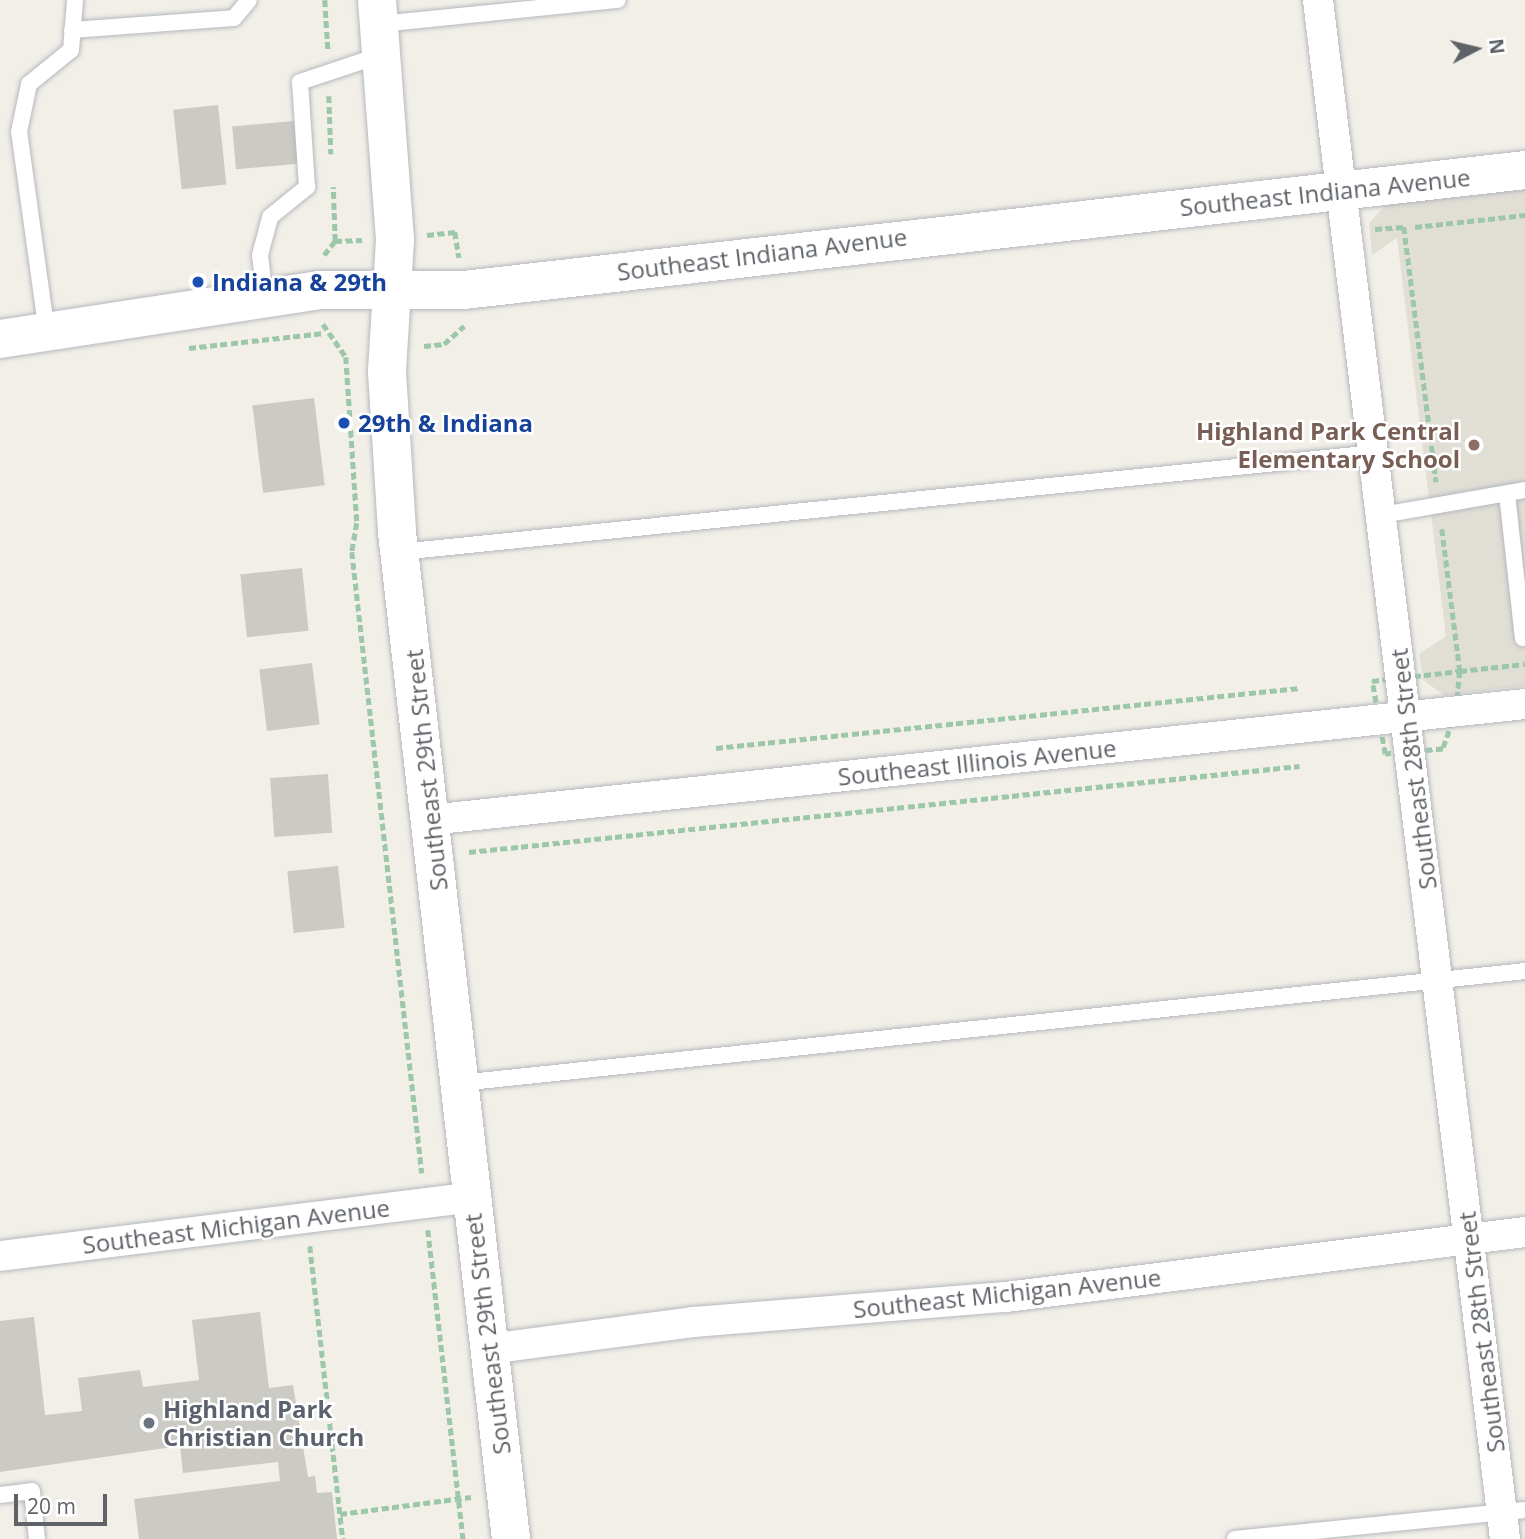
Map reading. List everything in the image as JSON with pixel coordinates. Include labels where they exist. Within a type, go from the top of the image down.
[{"type":"street","name":"Southeast 28th Street","points":[[1318,0],[1470,1237],[1510,1520]]},
{"type":"street","name":"Southeast 29th Street","points":[[380,26],[395,240],[387,372],[400,552],[511,1539]]},
{"type":"street","name":"Southeast Indiana Avenue","points":[[0,339],[319,290],[464,290],[1525,170]]},
{"type":"street","name":"Southeast Illinois Avenue","points":[[429,820],[1525,704]]},
{"type":"street","name":"Southeast Michigan Avenue","points":[[0,1256],[472,1197]]},
{"type":"street","name":"Southeast Michigan Avenue","points":[[489,1349],[693,1322],[1006,1297],[1525,1232]]},
{"type":"lane","points":[[47,333],[19,132],[29,84],[71,50],[75,0]]},
{"type":"lane","points":[[72,30],[234,18],[249,0]]},
{"type":"lane","points":[[265,297],[260,255],[270,216],[307,187],[300,82],[328,73],[380,26],[618,0]]},
{"type":"lane","points":[[400,552],[1374,453]]},
{"type":"lane","points":[[1382,515],[1525,490]]},
{"type":"lane","points":[[1507,494],[1523,638]]},
{"type":"lane","points":[[460,1083],[1525,971]]},
{"type":"lane","points":[[0,1495],[32,1491],[37,1539]]},
{"type":"lane","points":[[1235,1539],[1510,1520]]},
{"type":"path","points":[[325,0],[332,163]]},
{"type":"path","points":[[332,176],[335,241],[317,266],[319,290],[324,333],[346,357],[358,523],[352,552],[463,1539]]},
{"type":"path","points":[[1415,227],[1525,215]]},
{"type":"path","points":[[1347,231],[1404,227],[1460,671],[1525,664]]},
{"type":"path","points":[[716,748],[1300,688]]},
{"type":"path","points":[[464,853],[1300,766]]},
{"type":"path","points":[[309,1242],[343,1539]]},
{"type":"path","points":[[340,1514],[471,1497]]},
{"type":"shaded area","name":"Highland Park Central Elementary School","points":[[1525,189],[1525,686],[1444,695],[1423,680],[1419,654],[1446,636],[1397,238],[1372,255],[1369,223],[1387,204]]},
{"type":"building","points":[[218,105],[226,185],[182,189],[173,110]]},
{"type":"building","points":[[294,121],[298,164],[236,169],[232,126]]},
{"type":"building","points":[[314,398],[325,485],[263,493],[252,406]]},
{"type":"building","points":[[302,568],[309,631],[247,637],[240,574]]},
{"type":"building","points":[[312,663],[320,725],[267,731],[259,669]]},
{"type":"building","points":[[328,774],[332,833],[274,837],[270,778]]},
{"type":"building","points":[[338,866],[344,928],[294,933],[287,871]]},
{"type":"building","name":"Highland Park Christian Church","points":[[260,1312],[269,1388],[293,1385],[308,1477],[315,1476],[317,1493],[332,1492],[337,1539],[139,1539],[134,1499],[280,1481],[278,1462],[183,1473],[180,1446],[0,1472],[0,1321],[34,1317],[45,1415],[82,1411],[78,1378],[140,1370],[143,1387],[199,1380],[192,1320]]},
{"type":"place","name":"Indiana & 29th","points":[[198,282]]},
{"type":"place","name":"29th & Indiana","points":[[344,423]]},
{"type":"place","name":"Highland Park Central Elementary School","points":[[1474,445]]},
{"type":"place","name":"Highland Park Christian Church","points":[[149,1423]]}]
